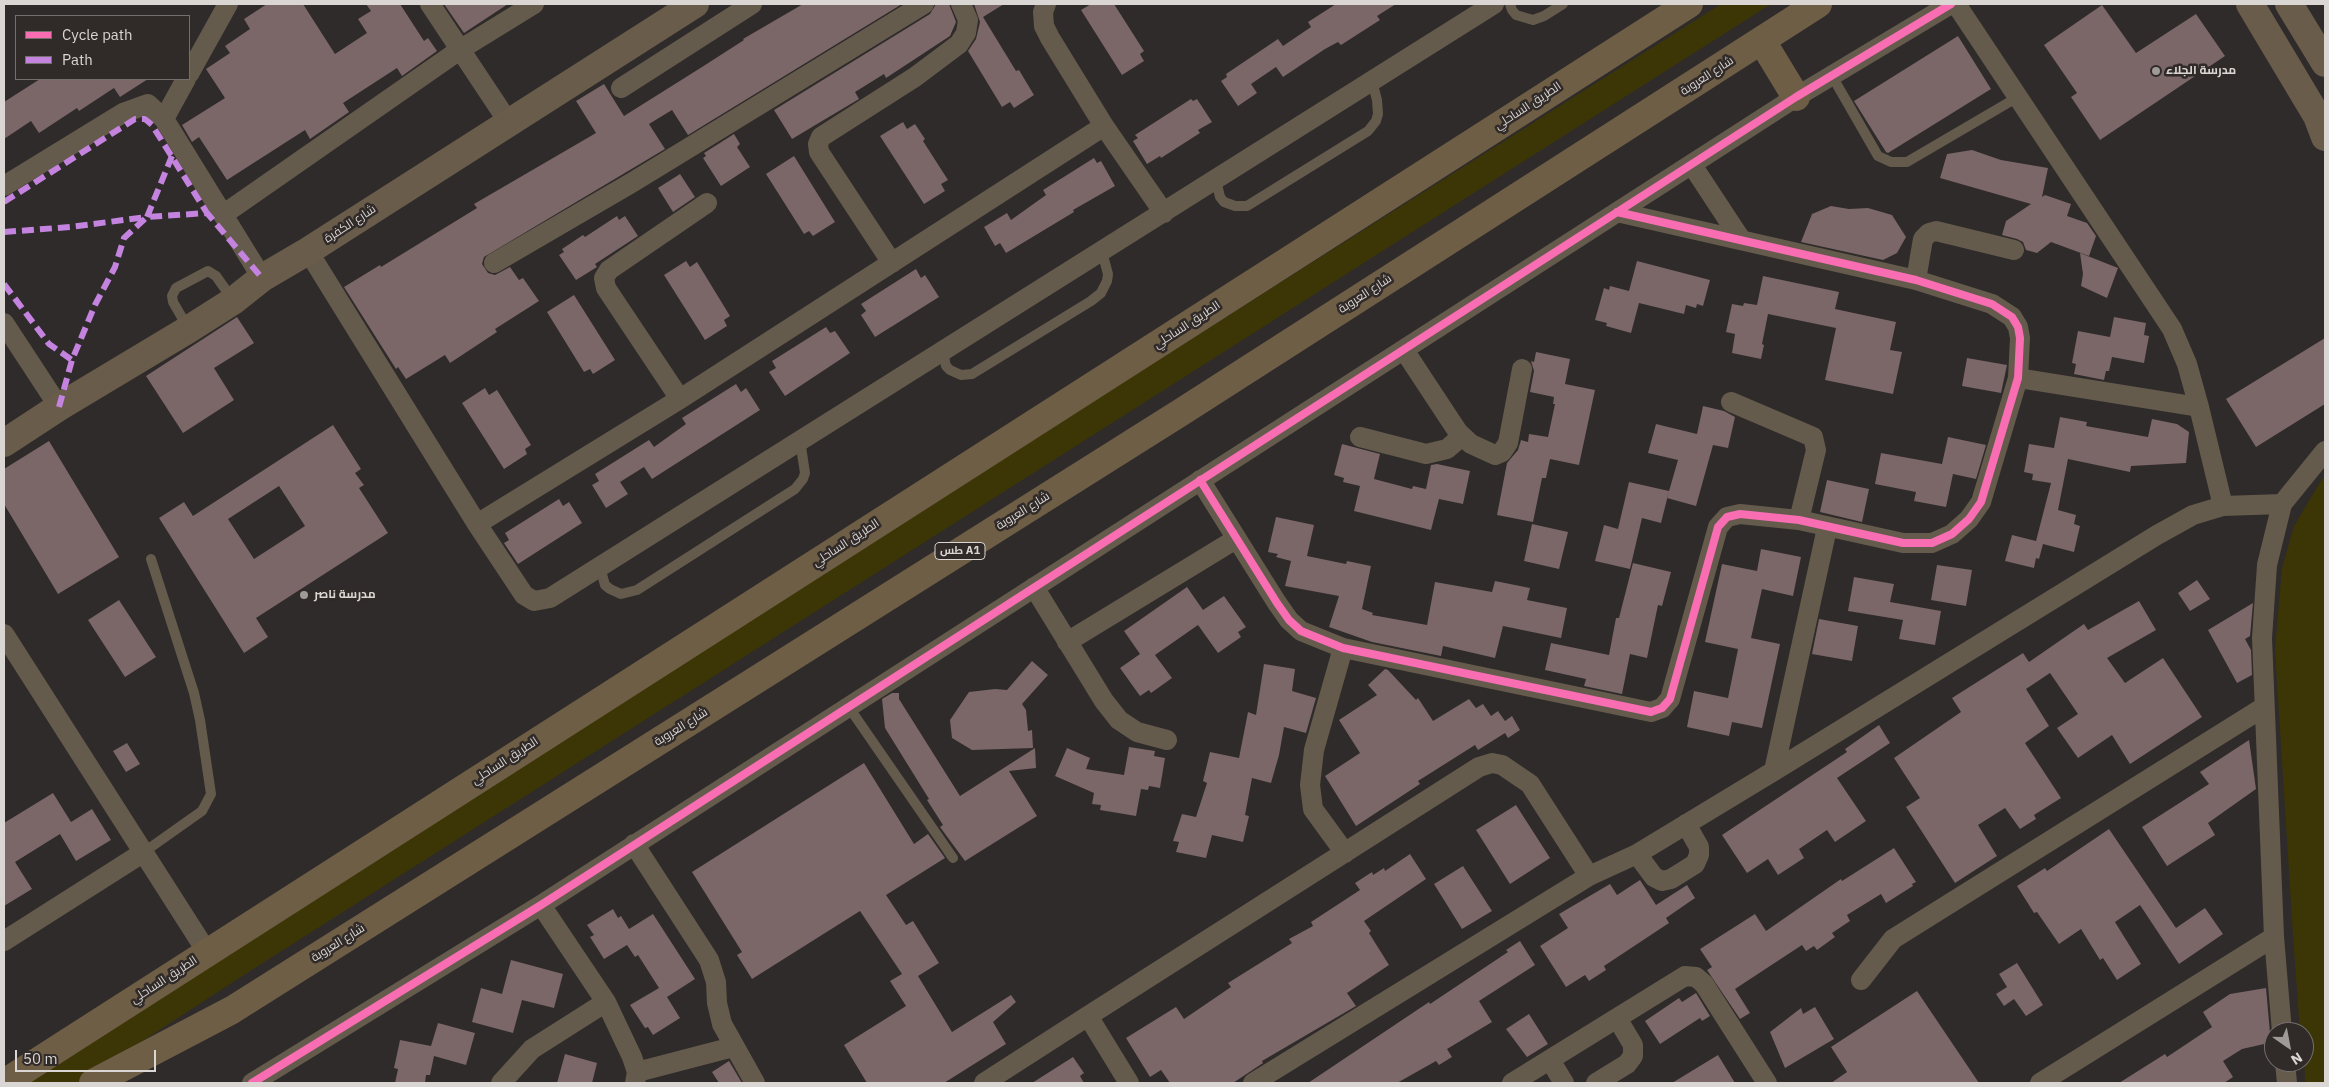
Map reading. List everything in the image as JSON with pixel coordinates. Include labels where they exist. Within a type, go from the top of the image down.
[{"type":"highway","name":"الطريق الساحلي","points":[[4,1083],[1689,4]]},
{"type":"highway","name":"شارع العروبة","points":[[93,1083],[232,1010],[1192,405],[1818,4]]},
{"type":"highway","points":[[1762,41],[1796,97]]},
{"type":"street","points":[[190,72],[228,4]]},
{"type":"street","points":[[430,4],[508,123]]},
{"type":"street","points":[[224,214],[460,49],[534,4]]},
{"type":"street","name":"شارع الكفرة","points":[[4,443],[59,407],[189,329],[234,300],[262,278],[308,251],[695,4]]},
{"type":"street","points":[[621,88],[752,4]]},
{"type":"street","points":[[494,263],[633,182],[924,4]]},
{"type":"street","points":[[892,263],[819,152],[818,144],[821,138],[914,77],[959,44],[966,33],[968,20],[961,4]]},
{"type":"street","points":[[1046,4],[1043,12],[1044,26],[1104,126],[1164,213]]},
{"type":"street","points":[[308,251],[477,524],[524,595],[534,601],[550,598],[1494,4]]},
{"type":"street","points":[[252,1083],[541,905],[1616,212],[1796,97],[1951,4]]},
{"type":"street","points":[[1956,4],[2172,329],[2187,364],[2223,506]]},
{"type":"street","points":[[2250,4],[2317,116],[2325,136]]},
{"type":"street","points":[[2289,4],[2325,63]]},
{"type":"street","points":[[164,120],[185,80]]},
{"type":"street","points":[[4,186],[136,107],[148,104],[164,120],[262,278]]},
{"type":"street","points":[[477,524],[680,398],[1104,126]]},
{"type":"street","points":[[1692,165],[1740,238]]},
{"type":"street","points":[[680,398],[606,288],[604,278],[609,270],[707,204]]},
{"type":"street","points":[[1200,480],[1289,620],[1301,631],[1343,648],[1651,712],[1662,708],[1670,699],[1718,527],[1727,517],[1740,514],[1799,520],[1827,528],[1903,543],[1932,543],[1952,534],[1969,519],[1981,502],[2018,378],[2020,338],[2018,327],[2012,317],[1992,304],[1916,280],[1740,238],[1616,212]]},
{"type":"street","points":[[1916,280],[1923,239],[1936,231],[2014,250]]},
{"type":"street","points":[[6,333],[59,407]]},
{"type":"street","points":[[1404,350],[1447,418],[1462,436],[1471,444],[1495,455],[1502,452],[1508,443],[1522,369]]},
{"type":"street","points":[[2018,378],[2199,407]]},
{"type":"street","points":[[1730,402],[1803,431],[1813,437],[1816,450],[1799,520]]},
{"type":"street","points":[[1360,437],[1426,454],[1447,449],[1462,436]]},
{"type":"street","points":[[2281,1022],[2274,937],[2264,707],[2262,638],[2267,565],[2282,504],[2325,451]]},
{"type":"street","points":[[1252,1083],[1589,876],[1637,854],[1774,771],[2157,534],[2193,515],[2223,506],[2282,504]]},
{"type":"street","points":[[1774,771],[1827,528]]},
{"type":"street","points":[[1067,642],[1236,539]]},
{"type":"street","points":[[1034,587],[1104,701],[1119,720],[1137,732],[1167,740]]},
{"type":"street","points":[[4,634],[207,952]]},
{"type":"street","points":[[1343,648],[1314,750],[1310,785],[1313,809],[1345,853]]},
{"type":"street","points":[[1862,980],[1893,939],[2264,707]]},
{"type":"street","points":[[984,1083],[1479,767],[1492,763],[1502,765],[1530,784],[1589,876]]},
{"type":"street","points":[[1637,854],[1658,880],[1667,881],[1678,875],[1695,864],[1700,855],[1699,847],[1686,824]]},
{"type":"street","points":[[634,844],[709,960],[716,982],[717,1003],[722,1024],[755,1083]]},
{"type":"street","points":[[4,941],[144,852]]},
{"type":"street","points":[[541,905],[606,1002],[632,1058],[636,1078],[733,1046]]},
{"type":"street","points":[[2040,1083],[2274,937]]},
{"type":"street","points":[[1512,1083],[1685,976],[1696,976],[1704,984],[1768,1083]]},
{"type":"street","points":[[501,1083],[532,1049],[606,1002]]},
{"type":"street","points":[[1088,1016],[1129,1083]]},
{"type":"street","points":[[1596,1083],[1627,1064],[1633,1056],[1633,1045],[1617,1018]]},
{"type":"street","points":[[1550,1060],[1564,1083]]},
{"type":"lane","points":[[1510,4],[1516,15],[1533,20],[1544,16],[1563,4]]},
{"type":"lane","points":[[1832,76],[1878,156],[1891,162],[1907,162],[2018,97]]},
{"type":"lane","points":[[1216,180],[1220,198],[1224,202],[1235,206],[1247,206],[1368,131],[1376,120],[1379,107],[1372,81]]},
{"type":"lane","points":[[943,352],[946,366],[950,370],[961,375],[972,374],[1092,301],[1102,293],[1107,281],[1108,274],[1102,252]]},
{"type":"lane","points":[[189,329],[173,302],[172,296],[176,288],[208,270],[216,276],[234,300]]},
{"type":"lane","points":[[600,567],[605,585],[615,592],[632,593],[645,585],[800,485],[805,473],[800,440]]},
{"type":"lane","points":[[144,852],[202,811],[211,794],[194,693],[151,559]]},
{"type":"lane","points":[[848,706],[953,858]]},
{"type":"shaded area","points":[[1721,4],[1771,4],[247,973],[78,1083],[24,1083],[777,601]]},
{"type":"shaded area","points":[[2325,474],[2325,1083],[2305,1083],[2305,1072],[2314,1072],[2314,1022],[2299,1022],[2275,650],[2282,568],[2294,526]]},
{"type":"building","points":[[267,4],[303,4],[335,54],[367,33],[358,19],[371,11],[366,4],[400,4],[424,41],[428,38],[437,51],[402,76],[397,68],[343,103],[349,112],[310,139],[305,130],[227,180],[199,137],[192,142],[182,125],[225,98],[206,69],[230,53],[225,46],[250,29],[244,19]]},
{"type":"building","points":[[444,4],[508,4],[464,33]]},
{"type":"building","points":[[803,4],[902,4],[688,135],[672,110],[649,124],[665,149],[484,257],[482,264],[488,273],[495,275],[510,267],[519,280],[523,278],[539,301],[495,329],[497,332],[450,363],[445,355],[406,379],[398,367],[396,369],[344,287],[380,265],[381,267],[477,208],[474,204],[596,133],[576,101],[604,84],[624,116],[743,39]]},
{"type":"building","points":[[936,4],[949,4],[956,22],[950,36],[886,78],[884,74],[855,92],[859,99],[792,139],[774,110],[930,14]]},
{"type":"building","points":[[974,4],[1004,4],[983,17],[1016,71],[1019,70],[1034,95],[1014,108],[1010,102],[1002,107],[968,51],[976,39],[980,22]]},
{"type":"building","points":[[1091,4],[1114,4],[1144,51],[1140,54],[1144,61],[1122,75],[1081,10]]},
{"type":"building","points":[[1336,4],[1396,4],[1377,16],[1380,20],[1341,45],[1338,42],[1325,49],[1283,77],[1276,67],[1251,84],[1257,93],[1238,106],[1221,81],[1227,77],[1226,74],[1278,39],[1283,46],[1311,27],[1308,22]]},
{"type":"building","points":[[2102,5],[2136,53],[2196,14],[2225,56],[2100,140],[2071,97],[2077,93],[2044,45]]},
{"type":"building","points":[[1958,36],[1991,89],[1888,153],[1886,152],[1854,101]]},
{"type":"building","points":[[38,80],[146,80],[120,97],[114,88],[79,111],[77,108],[39,133],[31,121],[4,139],[4,102]]},
{"type":"building","points":[[1191,99],[1193,101],[1197,99],[1212,122],[1198,130],[1200,133],[1161,158],[1160,156],[1147,164],[1133,141],[1138,138],[1135,135]]},
{"type":"building","points":[[903,122],[907,129],[915,124],[925,139],[923,141],[948,180],[941,184],[945,191],[924,204],[880,136]]},
{"type":"building","points":[[734,134],[740,144],[737,147],[750,167],[721,186],[703,158],[706,156],[704,153]]},
{"type":"building","points":[[1972,150],[2001,160],[2048,168],[2042,197],[2045,195],[2071,204],[2067,216],[2087,223],[2096,236],[2089,256],[2051,242],[2037,253],[2026,250],[2023,242],[2002,235],[2006,221],[2031,204],[1940,178],[1947,154]]},
{"type":"building","points":[[794,156],[835,222],[813,236],[809,231],[804,234],[766,174]]},
{"type":"building","points":[[1094,158],[1097,163],[1101,161],[1115,186],[1073,210],[1074,212],[1006,253],[1000,243],[995,246],[984,227],[1007,213],[1011,220],[1046,195],[1043,190]]},
{"type":"building","points":[[680,174],[695,197],[673,212],[658,188]]},
{"type":"building","points":[[1831,206],[1849,209],[1868,208],[1892,215],[1906,237],[1897,253],[1883,260],[1801,242],[1812,214]]},
{"type":"building","points":[[617,216],[619,220],[625,216],[638,236],[595,264],[597,267],[576,280],[559,255],[564,252],[562,249],[583,235],[585,237]]},
{"type":"building","points":[[2080,253],[2118,268],[2107,298],[2081,286],[2083,274]]},
{"type":"building","points":[[686,261],[690,267],[697,262],[730,316],[724,320],[727,326],[705,340],[664,275]]},
{"type":"building","points":[[1637,261],[1710,280],[1703,306],[1697,304],[1696,308],[1686,305],[1684,314],[1639,303],[1631,333],[1606,326],[1607,323],[1595,320],[1604,288],[1609,290],[1610,286],[1629,291]]},
{"type":"building","points":[[916,269],[921,278],[925,275],[939,297],[875,337],[861,315],[866,311],[861,304]]},
{"type":"building","points":[[1763,276],[1839,292],[1835,309],[1896,322],[1890,350],[1902,352],[1893,394],[1825,380],[1836,328],[1768,314],[1761,359],[1732,353],[1735,334],[1726,332],[1732,304],[1743,306],[1744,303],[1757,305]]},
{"type":"building","points":[[574,295],[615,360],[593,374],[590,369],[584,372],[547,312]]},
{"type":"building","points":[[237,317],[254,343],[214,368],[234,400],[183,433],[146,376]]},
{"type":"building","points":[[2114,317],[2146,323],[2144,335],[2149,336],[2144,363],[2112,357],[2109,371],[2106,371],[2104,380],[2074,374],[2076,364],[2072,363],[2078,331],[2110,337]]},
{"type":"building","points":[[826,327],[830,333],[835,331],[850,353],[785,396],[769,372],[776,368],[772,361]]},
{"type":"building","points":[[2325,338],[2325,404],[2256,447],[2226,399]]},
{"type":"building","points":[[1536,352],[1570,359],[1565,384],[1595,390],[1579,465],[1550,459],[1546,478],[1542,478],[1533,522],[1497,515],[1507,463],[1518,450],[1521,440],[1528,442],[1529,434],[1548,437],[1555,404],[1553,404],[1554,397],[1530,392],[1534,371],[1531,361],[1534,362]]},
{"type":"building","points":[[1967,358],[2007,365],[2001,393],[1962,386]]},
{"type":"building","points":[[736,384],[741,392],[746,388],[760,410],[652,479],[644,467],[620,482],[628,494],[606,508],[592,485],[599,481],[595,474],[649,440],[654,447],[686,424],[682,418]]},
{"type":"building","points":[[485,388],[489,395],[497,390],[531,445],[525,449],[527,454],[504,469],[462,403]]},
{"type":"building","points":[[1703,406],[1724,411],[1735,417],[1728,448],[1713,445],[1696,506],[1667,498],[1678,460],[1648,453],[1656,424],[1697,434]]},
{"type":"building","points":[[2060,417],[2087,422],[2086,426],[2148,437],[2152,419],[2177,424],[2189,432],[2186,463],[2131,466],[2130,472],[2068,459],[2058,510],[2076,515],[2074,524],[2080,526],[2074,552],[2043,544],[2039,559],[2036,558],[2034,568],[2005,561],[2012,535],[2036,541],[2051,483],[2032,480],[2033,474],[2024,472],[2029,444],[2054,448]]},
{"type":"building","points":[[333,425],[361,469],[355,473],[364,485],[359,488],[388,533],[256,618],[268,637],[244,653],[159,518],[184,502],[193,516]],"holes":[[[279,486],[305,526],[254,559],[228,519]]]},
{"type":"building","points":[[1948,437],[1986,445],[1976,479],[1953,474],[1946,507],[1914,501],[1916,492],[1875,484],[1881,453],[1942,464]]},
{"type":"building","points":[[49,441],[119,557],[58,594],[4,504],[4,469]]},
{"type":"building","points":[[1342,444],[1380,454],[1374,479],[1412,489],[1413,486],[1426,489],[1431,465],[1437,464],[1470,471],[1463,504],[1439,499],[1431,530],[1354,511],[1360,486],[1343,482],[1344,478],[1334,475]]},
{"type":"building","points":[[1827,480],[1869,489],[1862,522],[1820,512]]},
{"type":"building","points":[[1629,482],[1669,491],[1661,523],[1642,518],[1630,569],[1595,561],[1604,525],[1618,529]]},
{"type":"building","points":[[559,499],[563,506],[569,502],[582,523],[518,564],[504,543],[509,540],[505,533]]},
{"type":"building","points":[[1276,517],[1314,525],[1307,556],[1346,564],[1347,561],[1371,566],[1362,609],[1373,613],[1372,615],[1427,625],[1435,582],[1492,592],[1495,581],[1530,588],[1527,600],[1567,608],[1561,638],[1503,626],[1495,658],[1443,646],[1441,656],[1372,642],[1329,627],[1339,596],[1285,586],[1291,561],[1276,557],[1278,554],[1268,552]]},
{"type":"building","points":[[1532,524],[1568,532],[1559,569],[1524,561]]},
{"type":"building","points":[[1761,549],[1801,557],[1793,596],[1762,589],[1751,638],[1780,644],[1762,728],[1732,722],[1729,736],[1687,727],[1694,691],[1728,698],[1738,649],[1705,642],[1722,564],[1757,571]]},
{"type":"building","points":[[1633,563],[1671,572],[1662,606],[1658,605],[1647,658],[1630,654],[1622,694],[1584,686],[1586,679],[1545,670],[1551,643],[1609,655],[1616,618],[1619,618]]},
{"type":"building","points":[[1937,565],[1972,570],[1966,606],[1931,600]]},
{"type":"building","points":[[1854,577],[1894,584],[1890,602],[1941,611],[1935,645],[1899,639],[1903,620],[1848,611]]},
{"type":"building","points":[[2197,580],[2210,599],[2190,611],[2178,593]]},
{"type":"building","points":[[1187,587],[1203,610],[1224,596],[1246,627],[1238,632],[1241,637],[1218,653],[1198,625],[1155,655],[1172,678],[1151,693],[1149,690],[1140,696],[1120,668],[1140,654],[1124,631]]},
{"type":"building","points":[[119,600],[156,657],[125,677],[88,620]]},
{"type":"building","points":[[2139,601],[2156,630],[2107,658],[2125,683],[2163,658],[2202,717],[2130,764],[2112,735],[2078,758],[2057,728],[2078,714],[2050,673],[2026,689],[2049,726],[2025,743],[2061,798],[2034,815],[2036,819],[2020,829],[2005,808],[1978,825],[1997,856],[1955,883],[1906,807],[1920,798],[1894,758],[1961,712],[1952,698],[2023,653],[2029,662],[2084,624],[2088,630]]},
{"type":"building","points":[[2253,603],[2250,636],[2245,639],[2251,650],[2252,675],[2237,683],[2208,630]]},
{"type":"building","points":[[1819,619],[1858,626],[1852,661],[1812,654]]},
{"type":"building","points":[[1032,661],[1048,675],[1022,704],[1026,710],[1028,731],[1032,730],[1033,748],[972,750],[952,738],[950,720],[969,692],[995,689],[1007,690]]},
{"type":"building","points":[[1264,664],[1295,669],[1292,691],[1316,698],[1306,733],[1284,727],[1271,783],[1252,778],[1245,815],[1249,816],[1243,842],[1212,835],[1206,858],[1176,852],[1179,842],[1173,841],[1182,814],[1196,817],[1207,783],[1203,781],[1210,752],[1239,758],[1248,712],[1256,715]]},
{"type":"building","points":[[1385,669],[1416,700],[1418,698],[1433,721],[1469,699],[1476,708],[1483,704],[1491,716],[1498,711],[1505,721],[1512,716],[1520,730],[1508,738],[1505,733],[1478,750],[1475,745],[1418,781],[1420,784],[1356,826],[1325,776],[1360,753],[1339,720],[1377,695],[1368,685]]},
{"type":"building","points":[[892,693],[899,693],[899,699],[960,796],[1035,748],[1036,768],[1009,771],[1037,816],[965,861],[940,827],[943,825],[927,800],[929,799],[885,728],[882,699]]},
{"type":"building","points":[[1879,725],[1890,743],[1837,778],[1866,821],[1835,842],[1827,830],[1799,849],[1804,858],[1778,875],[1768,859],[1747,873],[1722,835],[1847,752],[1845,749]]},
{"type":"building","points":[[2249,740],[2256,789],[2208,823],[2215,835],[2167,866],[2142,827],[2209,784],[2200,772]]},
{"type":"building","points":[[127,743],[140,764],[126,772],[113,751]]},
{"type":"building","points":[[1129,747],[1155,751],[1154,756],[1165,758],[1160,788],[1149,786],[1148,790],[1141,789],[1136,816],[1100,810],[1101,805],[1092,804],[1094,793],[1055,776],[1067,748],[1090,758],[1086,769],[1124,775]]},
{"type":"building","points":[[864,763],[914,844],[928,834],[945,858],[886,895],[906,925],[913,921],[939,963],[918,976],[952,1032],[1011,995],[1016,1002],[993,1022],[1006,1044],[944,1083],[867,1083],[844,1045],[906,1006],[890,981],[902,974],[860,911],[752,979],[737,955],[742,952],[692,872]]},
{"type":"building","points":[[53,793],[71,822],[92,809],[111,840],[76,861],[60,834],[15,862],[32,889],[4,906],[4,823]]},
{"type":"building","points":[[1516,805],[1550,858],[1510,884],[1476,830]]},
{"type":"building","points":[[2109,829],[2176,928],[2205,908],[2223,934],[2179,964],[2140,905],[2115,922],[2141,964],[2117,980],[2103,958],[2100,960],[2081,929],[2059,944],[2037,912],[2034,913],[2017,886],[2045,868],[2047,871]]},
{"type":"building","points":[[1894,848],[1916,882],[1912,884],[1913,886],[1886,903],[1881,894],[1847,915],[1850,921],[1832,933],[1835,937],[1817,950],[1814,946],[1806,951],[1802,945],[1735,989],[1750,1013],[1740,1019],[1707,970],[1712,967],[1700,949],[1755,914],[1766,931],[1841,879],[1842,881]]},
{"type":"building","points":[[1410,854],[1426,879],[1364,921],[1371,931],[1369,933],[1389,965],[1347,993],[1356,1006],[1262,1061],[1263,1063],[1233,1083],[1170,1083],[1161,1070],[1150,1077],[1126,1038],[1176,1007],[1184,1019],[1231,987],[1228,983],[1292,943],[1289,939],[1313,926],[1311,922],[1360,890],[1355,883],[1372,872],[1373,875],[1384,868],[1385,871]]},
{"type":"building","points":[[1463,866],[1492,911],[1462,929],[1434,884]]},
{"type":"building","points":[[1640,880],[1656,905],[1687,885],[1695,898],[1666,918],[1669,923],[1604,966],[1606,970],[1589,981],[1585,975],[1566,987],[1540,946],[1568,928],[1559,914],[1610,884],[1617,895]]},
{"type":"building","points":[[613,909],[618,918],[621,916],[629,929],[653,914],[695,979],[667,997],[680,1018],[653,1035],[648,1027],[645,1028],[630,1005],[659,988],[638,955],[635,957],[627,945],[604,959],[590,937],[594,935],[587,925]]},
{"type":"building","points":[[1520,941],[1535,965],[1479,1001],[1492,1022],[1447,1049],[1452,1057],[1439,1065],[1436,1061],[1397,1083],[1308,1083],[1508,952],[1506,950]]},
{"type":"building","points":[[511,960],[563,974],[554,1008],[522,1000],[513,1033],[472,1022],[481,988],[502,994]]},
{"type":"building","points":[[2017,963],[2043,1005],[2026,1016],[2014,999],[2004,1006],[1996,994],[2007,987],[1999,974]]},
{"type":"building","points":[[2266,988],[2269,1022],[2264,1022],[2264,1044],[2242,1049],[2223,1061],[2233,1077],[2224,1083],[2119,1083],[2165,1054],[2167,1057],[2212,1027],[2203,1012],[2230,994]]},
{"type":"building","points":[[1917,991],[1979,1083],[1831,1083],[1847,1072],[1831,1047]]},
{"type":"building","points":[[1696,993],[1710,1016],[1702,1021],[1700,1018],[1660,1044],[1645,1021],[1679,998],[1682,1002]]},
{"type":"building","points":[[1815,1007],[1834,1039],[1785,1068],[1770,1032],[1801,1008],[1803,1014]]},
{"type":"building","points":[[1529,1014],[1548,1044],[1527,1057],[1506,1029]]},
{"type":"building","points":[[438,1023],[475,1033],[466,1065],[434,1056],[430,1075],[426,1075],[425,1083],[395,1083],[398,1069],[394,1068],[400,1040],[431,1046]]},
{"type":"building","points":[[565,1054],[597,1063],[592,1083],[557,1083]]},
{"type":"building","points":[[1718,1055],[1735,1083],[1672,1083]]},
{"type":"building","points":[[1073,1057],[1084,1073],[1080,1076],[1084,1083],[1032,1083]]},
{"type":"building","points":[[729,1061],[742,1083],[719,1083],[712,1072]]},
{"type":"marked path","points":[[4,202],[135,119],[145,119],[152,125],[207,213]]},
{"type":"marked path","points":[[4,232],[70,227],[147,217],[172,156]]},
{"type":"marked path","points":[[59,407],[72,360],[95,305],[115,267],[124,238],[147,217],[207,213],[262,278]]},
{"type":"marked path","points":[[4,284],[49,344],[72,360]]},
{"type":"cycle path","points":[[252,1083],[541,905],[1796,97],[1951,4]]},
{"type":"cycle path","points":[[1200,480],[1277,603],[1289,620],[1301,631],[1343,648],[1651,712],[1662,708],[1670,699],[1718,527],[1727,517],[1740,514],[1799,520],[1903,543],[1932,543],[1952,534],[1969,519],[1981,502],[2018,378],[2020,338],[2018,327],[2012,317],[1992,304],[1916,280],[1617,212]]},
{"type":"place","name":"مدرسة الجلاء","points":[[2156,71]]},
{"type":"place","name":"مدرسة ناصر","points":[[304,595]]}]
